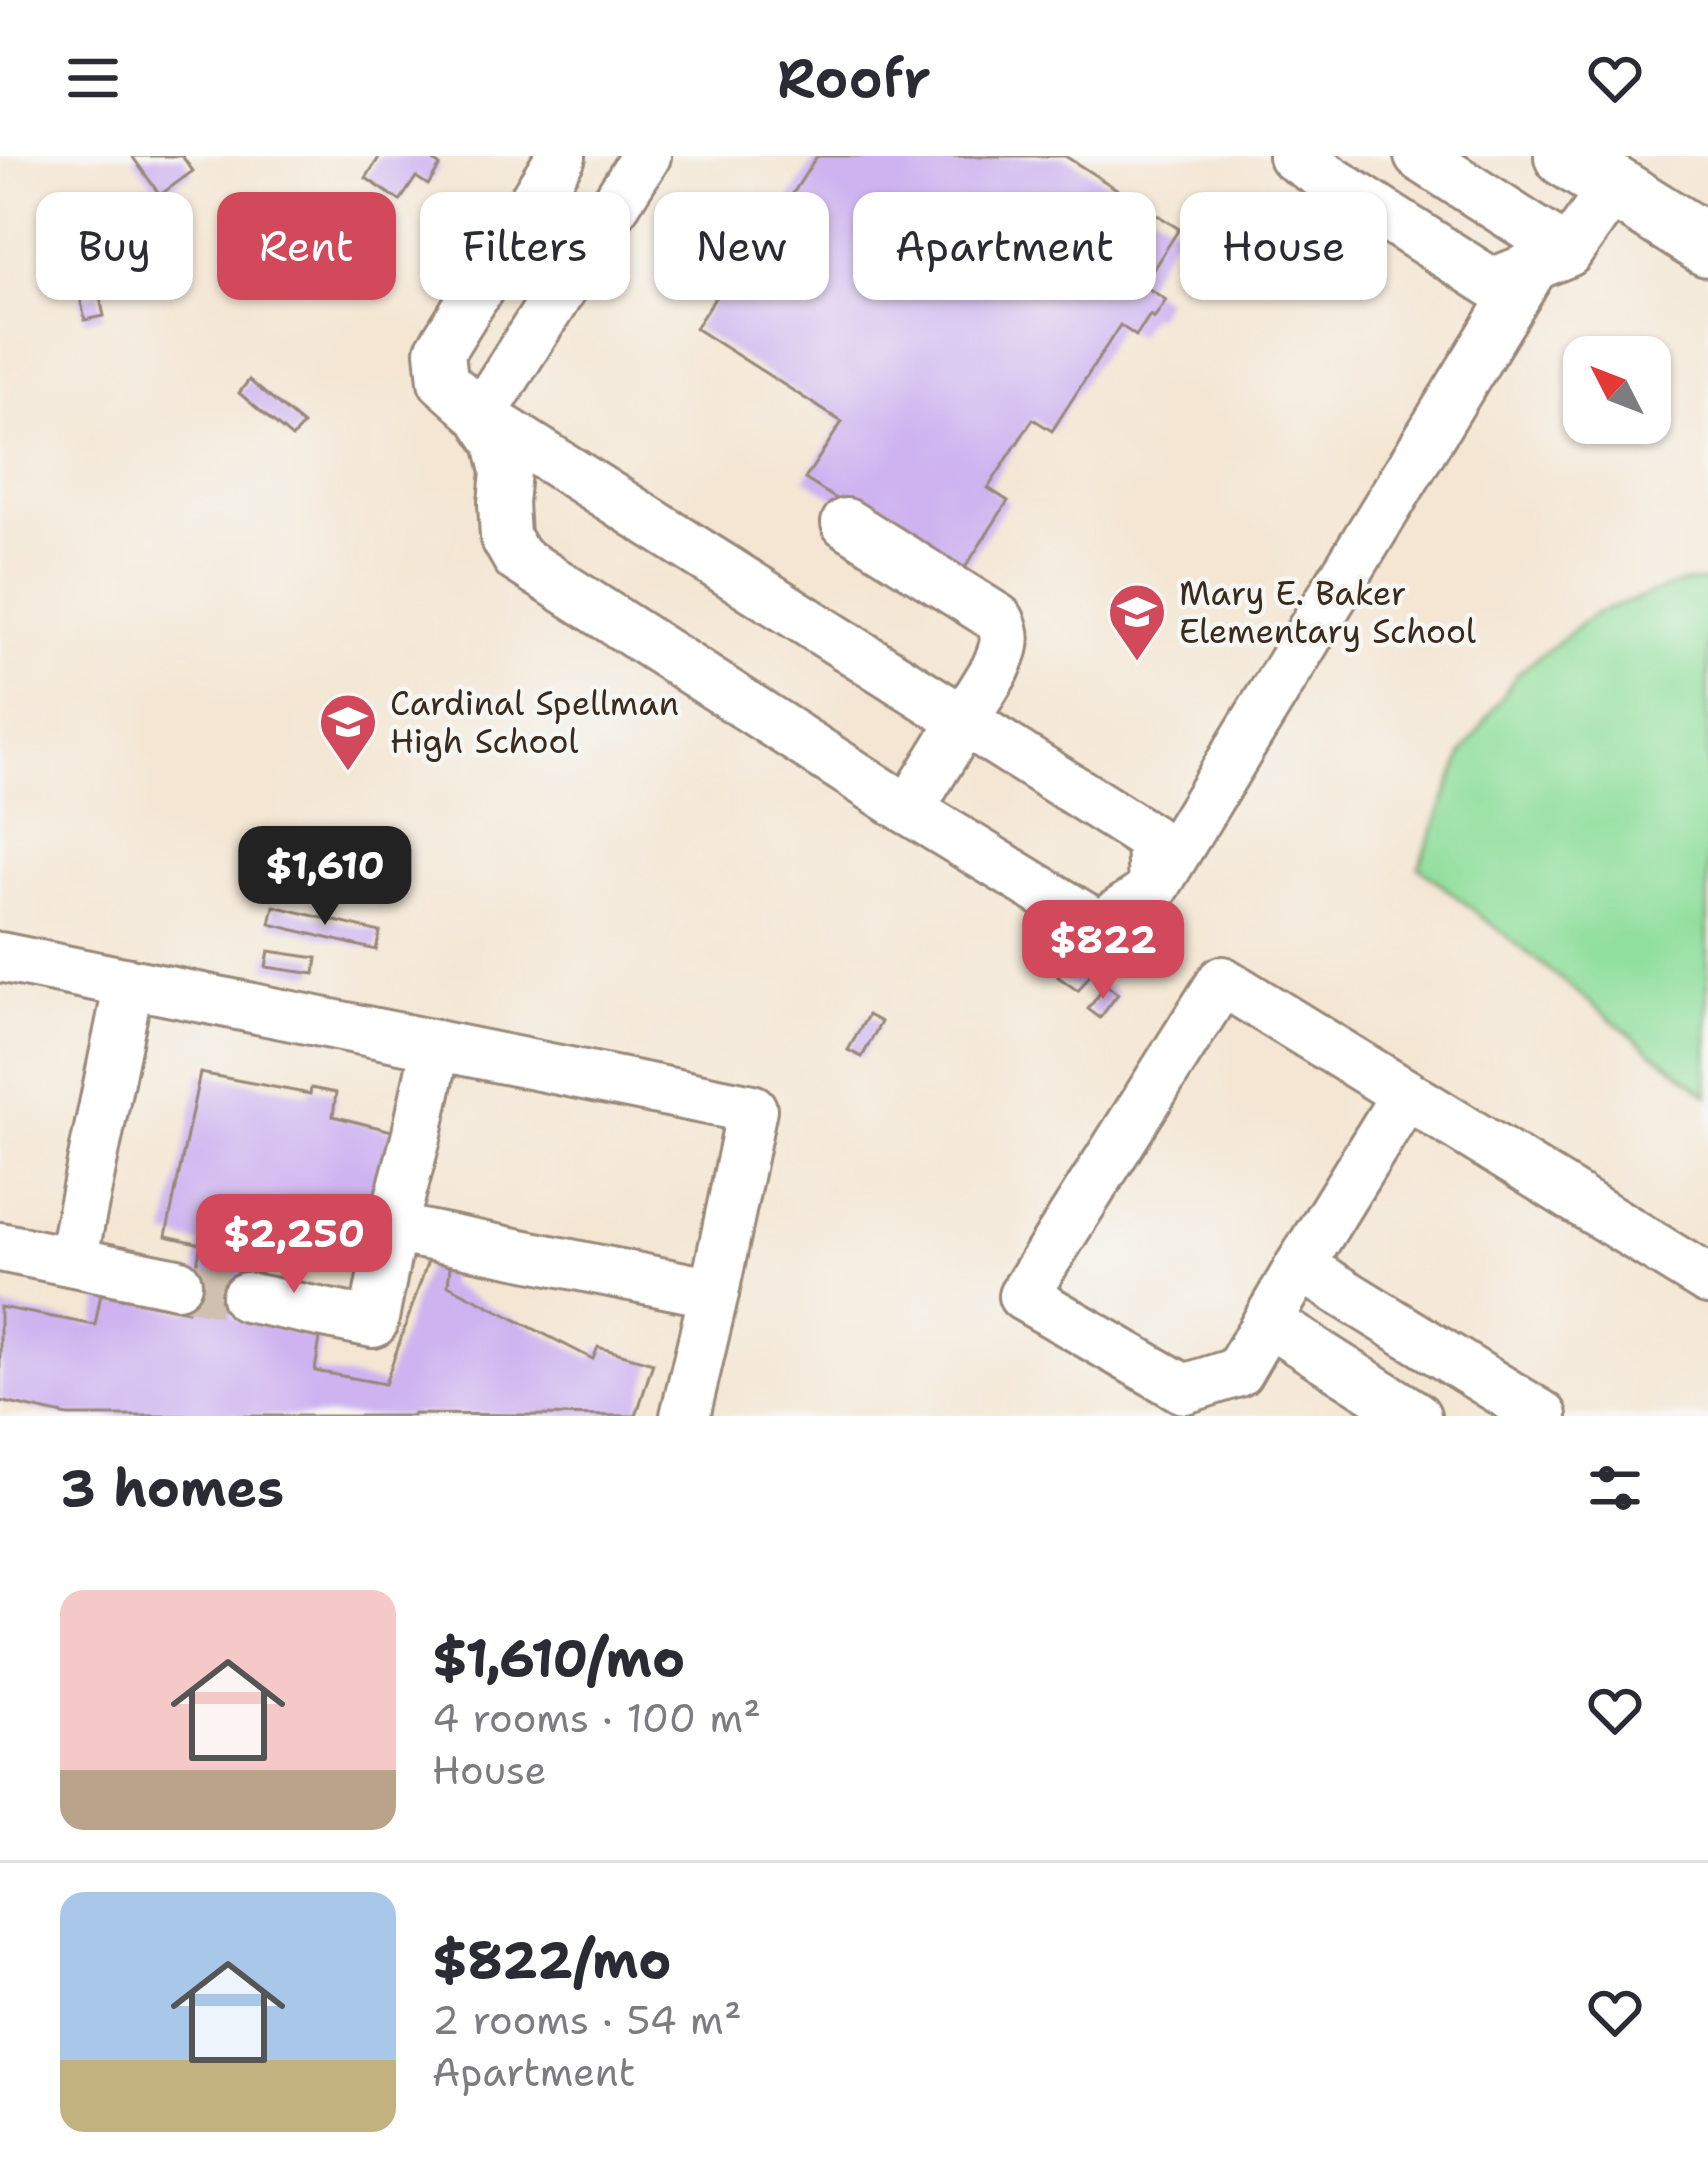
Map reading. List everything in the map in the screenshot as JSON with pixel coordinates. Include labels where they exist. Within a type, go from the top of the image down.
[{"type":"main road","points":[[1590,171],[1708,246]]},
{"type":"lane","points":[[560,156],[440,351],[443,381],[481,415],[1151,838],[1153,890]]},
{"type":"lane","points":[[481,415],[646,156]]},
{"type":"lane","points":[[1293,156],[1492,283],[1551,259]]},
{"type":"lane","points":[[1419,156],[1551,259]]},
{"type":"lane","points":[[481,415],[499,442],[506,471],[506,537],[518,558],[909,810],[1099,926],[1153,890],[1551,259],[1590,171]]},
{"type":"lane","points":[[846,524],[999,619],[1005,631],[1005,647],[995,670],[909,810]]},
{"type":"lane","points":[[0,957],[752,1109],[685,1416]]},
{"type":"lane","points":[[1406,1094],[1238,1372],[1184,1389],[1023,1296],[1222,981],[1406,1094],[1708,1280]]},
{"type":"lane","points":[[72,1261],[129,983]]},
{"type":"lane","points":[[246,1297],[373,1323],[436,1045]]},
{"type":"lane","points":[[392,1228],[714,1293]]},
{"type":"lane","points":[[0,1247],[177,1283]]},
{"type":"lane","points":[[1300,1267],[1543,1416]]},
{"type":"lane","points":[[1268,1322],[1416,1416]]},
{"type":"green space","points":[[1708,581],[1708,1096],[1419,867],[1463,753],[1518,673],[1594,614],[1684,582]]},
{"type":"building","points":[[132,156],[182,156],[193,171],[158,192]]},
{"type":"building","points":[[380,156],[431,156],[440,166],[428,185],[416,177],[400,201],[396,192],[387,192],[366,178]]},
{"type":"building","points":[[817,156],[1065,156],[1121,192],[853,192],[853,300],[1156,300],[1156,293],[1166,300],[1136,336],[1120,325],[1052,431],[1033,419],[988,488],[1008,501],[959,577],[805,479],[842,422],[695,328],[714,300],[829,300],[829,192],[794,192]]},
{"type":"building","points":[[1156,214],[1179,229],[1156,265]]},
{"type":"building","points":[[81,300],[101,300],[104,316],[85,320]]},
{"type":"building","points":[[249,380],[303,425],[292,438],[239,393]]},
{"type":"building","points":[[274,906],[380,932],[376,950],[270,924]]},
{"type":"building","points":[[1080,947],[1100,961],[1078,991],[1058,977]]},
{"type":"building","points":[[269,951],[317,958],[315,974],[266,967]]},
{"type":"building","points":[[1106,985],[1118,994],[1100,1018],[1088,1009]]},
{"type":"building","points":[[868,1015],[881,1022],[862,1057],[848,1050]]},
{"type":"building","points":[[200,1073],[310,1094],[311,1088],[336,1093],[333,1116],[404,1134],[359,1270],[295,1257],[297,1243],[280,1241],[276,1258],[246,1252],[232,1317],[320,1338],[315,1371],[385,1384],[429,1258],[450,1267],[448,1285],[593,1359],[598,1347],[653,1363],[636,1416],[68,1416],[0,1401],[0,1307],[95,1325],[101,1294],[187,1311],[201,1244],[166,1236]]},
{"type":"tunnel","points":[[177,1283],[246,1297]]},
{"type":"place","name":"Mary E. Baker Elementary School","points":[[1137,663]]},
{"type":"place","name":"Cardinal Spellman High School","points":[[348,773]]}]
